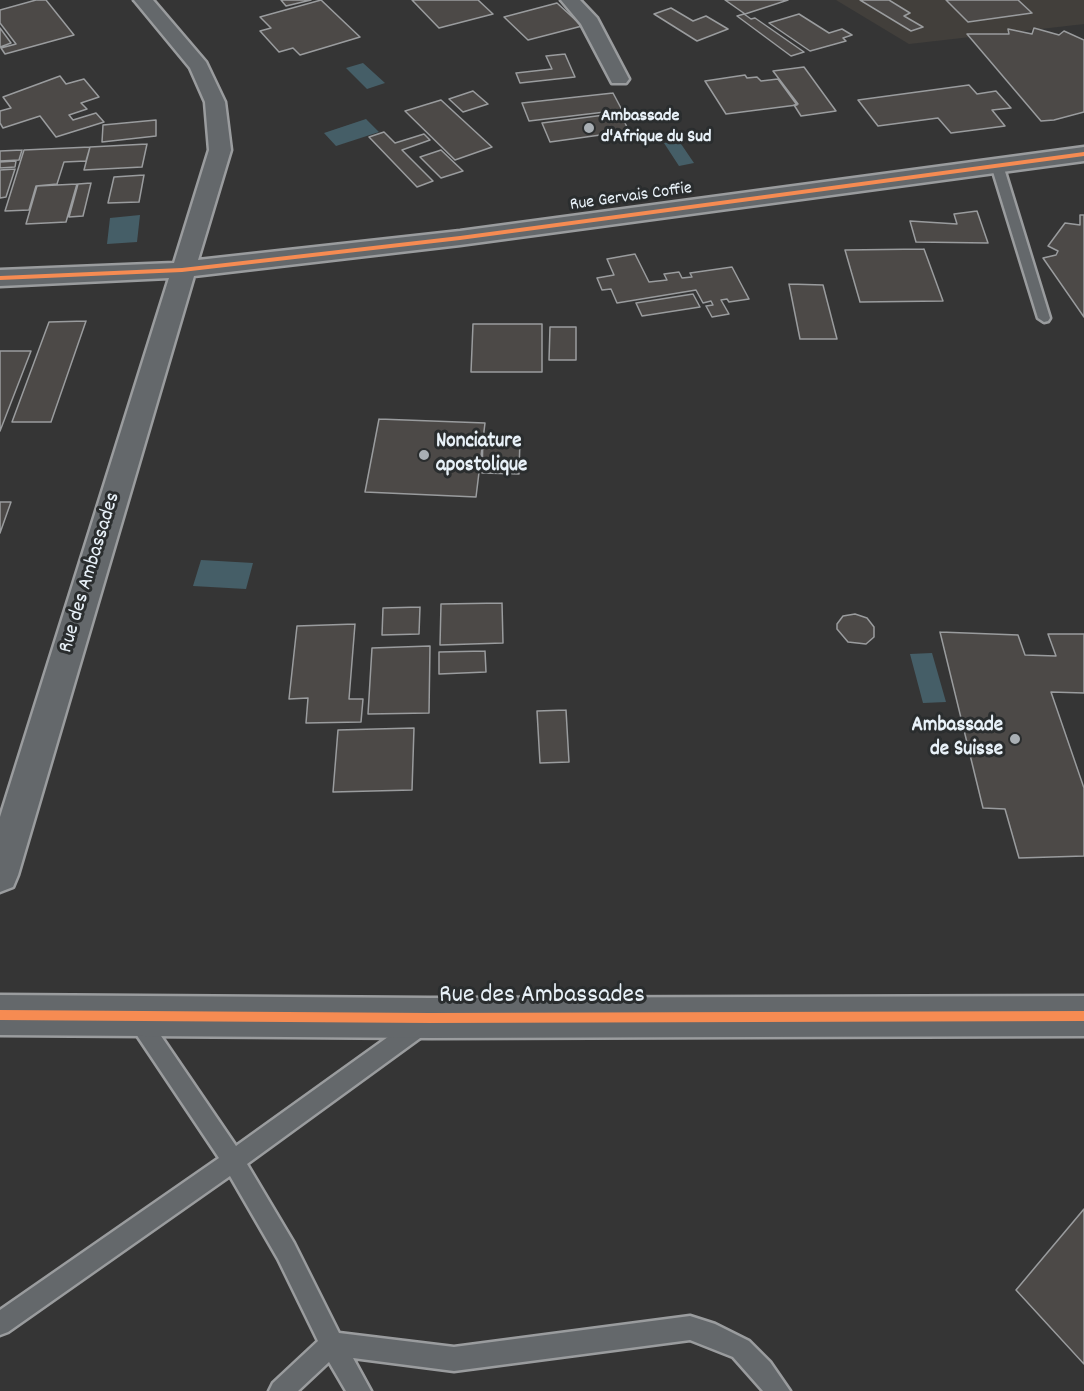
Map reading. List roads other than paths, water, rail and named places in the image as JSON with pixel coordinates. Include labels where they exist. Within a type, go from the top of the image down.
[{"type":"street","name":"Rue des Ambassades","points":[[0,875],[220,150],[215,102],[199,66],[143,0]]},
{"type":"street","points":[[570,0],[590,22],[619,79]]},
{"type":"street","name":"Rue Gervais Coffie","points":[[0,278],[182,270],[459,238],[1084,154]]},
{"type":"street","name":"Rue des Ambassades","points":[[0,1015],[430,1018],[1084,1016]]},
{"type":"lane","points":[[997,165],[1044,318]]},
{"type":"lane","points":[[135,1015],[232,1161],[286,1251],[332,1344],[359,1391]]},
{"type":"lane","points":[[0,1324],[430,1018]]},
{"type":"lane","points":[[281,1391],[332,1344],[454,1359],[690,1328],[715,1336],[741,1349],[778,1391]]},
{"type":"water","points":[[363,63],[385,83],[367,89],[346,68]]},
{"type":"water","points":[[366,119],[379,132],[336,146],[324,133]]},
{"type":"water","points":[[679,141],[694,163],[679,166],[664,143]]},
{"type":"water","points":[[140,215],[137,242],[107,244],[110,218]]},
{"type":"water","points":[[201,560],[253,563],[246,589],[193,586]]},
{"type":"water","points":[[932,653],[946,702],[923,703],[910,654]]},
{"type":"place","name":"Ambassade d'Afrique du Sud","points":[[589,128]]},
{"type":"place","name":"Nonciature apostolique","points":[[424,455]]},
{"type":"place","name":"Ambassade de Suisse","points":[[1015,739]]}]
